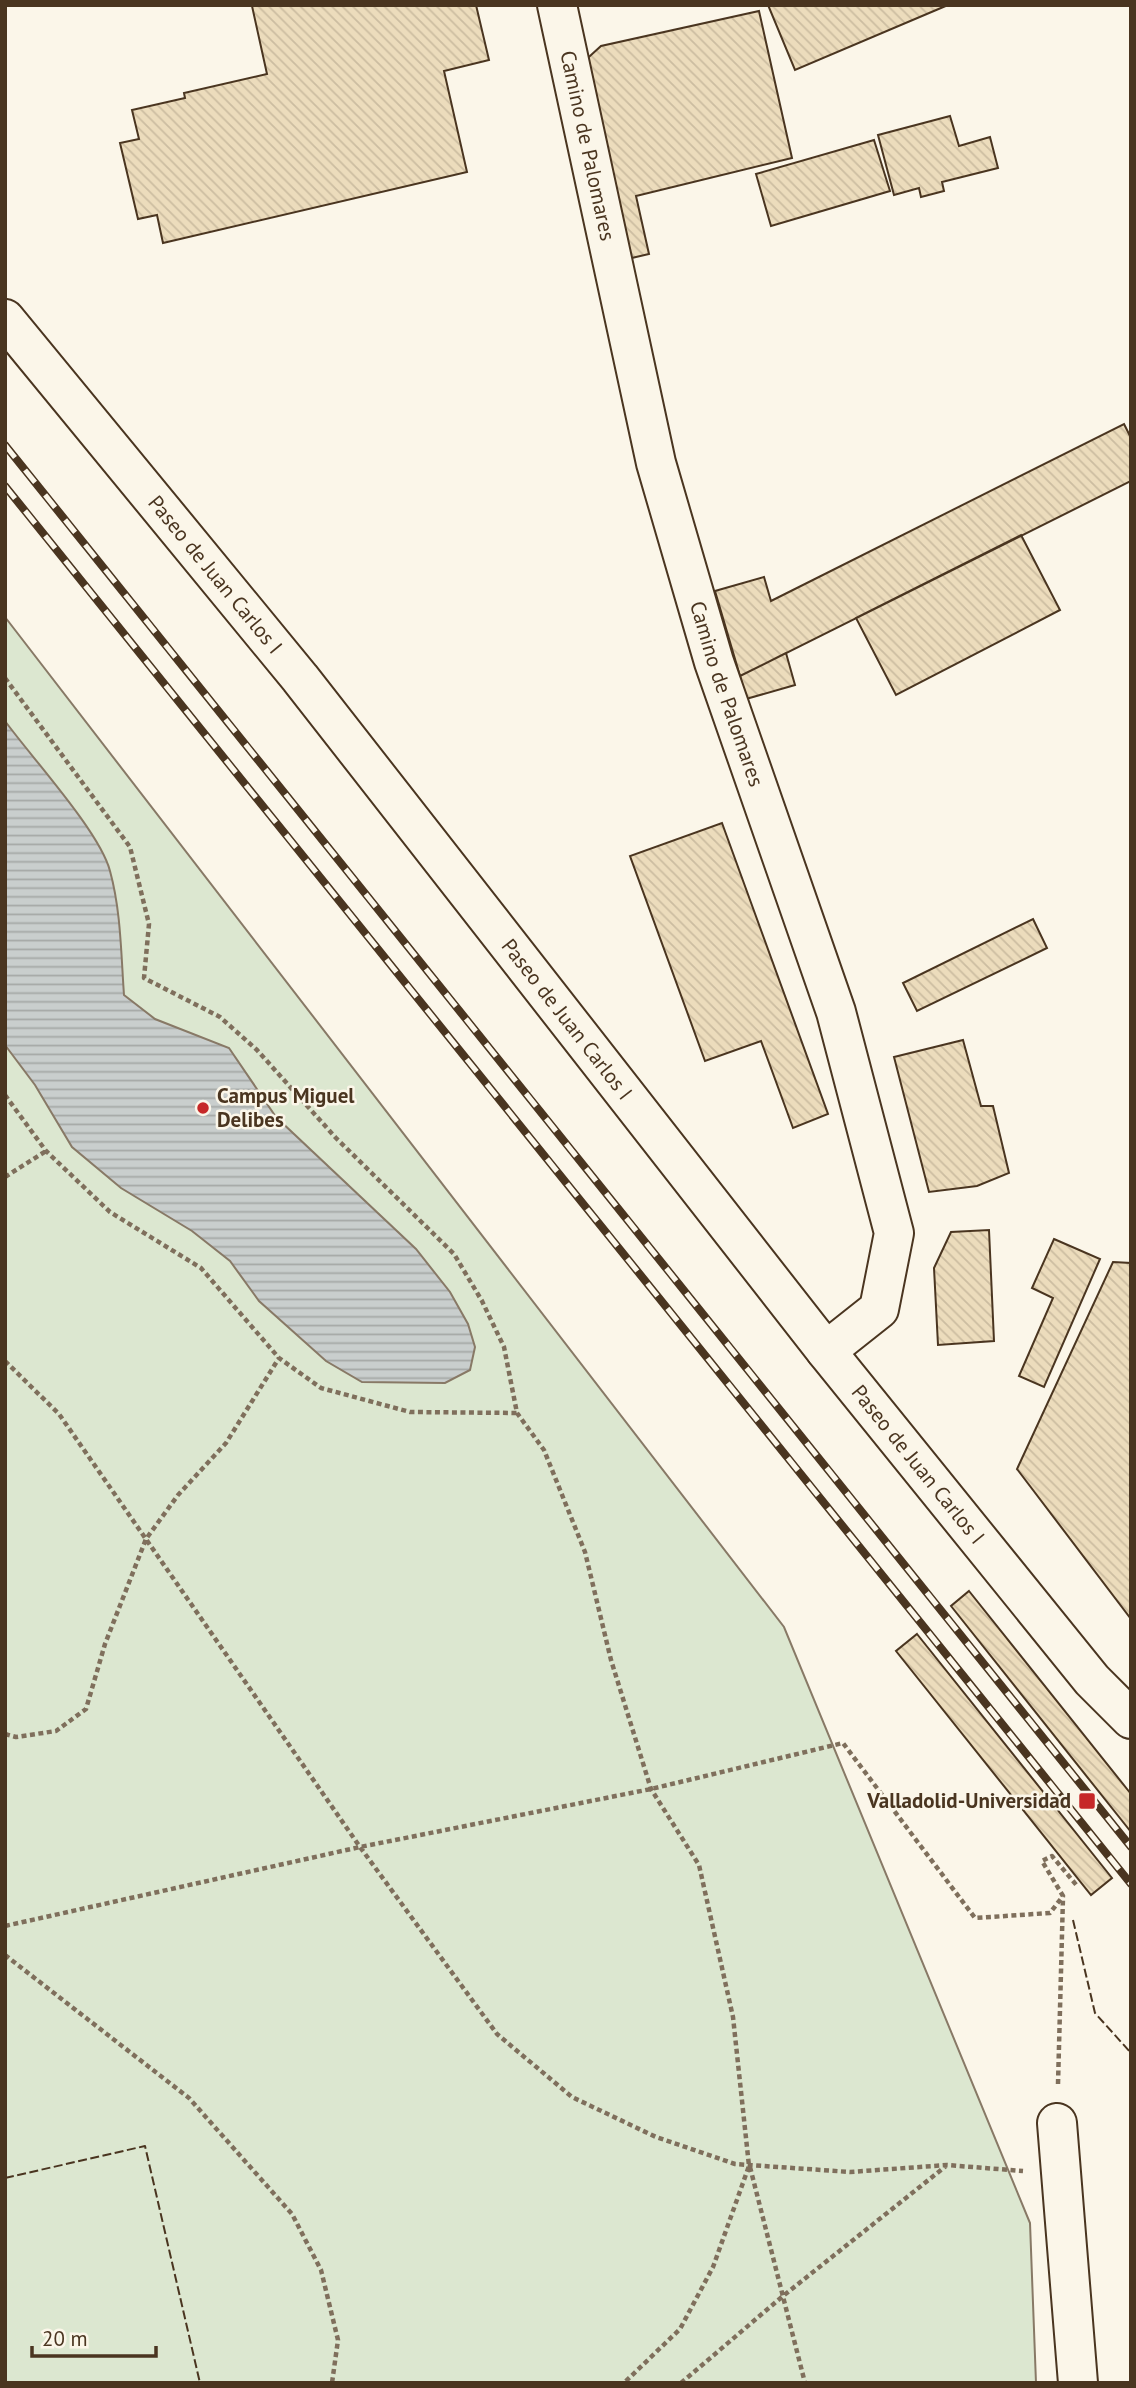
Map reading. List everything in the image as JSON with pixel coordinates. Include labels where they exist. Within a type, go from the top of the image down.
[{"type":"main road","name":"Camino de Palomares","points":[[557,5],[656,463],[714,662],[836,1012],[894,1233],[879,1309],[826,1351]]},
{"type":"main road","name":"Paseo de Juan Carlos I","points":[[5,319],[300,678],[826,1351],[1092,1680],[1131,1718]]},
{"type":"main road","points":[[1056,2123],[1078,2383]]},
{"type":"path","points":[[5,678],[130,848],[149,924],[144,978],[220,1017],[257,1050],[336,1138],[454,1254],[482,1301],[504,1347],[517,1412],[544,1450],[585,1552],[611,1660],[652,1789],[699,1865],[733,2017],[749,2166],[805,2383]]},
{"type":"path","points":[[5,1095],[46,1151],[110,1212],[201,1268],[279,1358],[321,1388],[368,1403],[410,1412],[517,1412]]},
{"type":"path","points":[[5,1177],[46,1151]]},
{"type":"path","points":[[5,1734],[16,1737],[56,1731],[86,1709],[105,1644],[146,1539],[178,1495],[226,1443],[279,1358]]},
{"type":"path","points":[[5,1360],[59,1414],[360,1847],[498,2034],[572,2097],[656,2137],[749,2166],[850,2172],[947,2165],[1062,2173]]},
{"type":"path","points":[[5,1926],[360,1847],[652,1789],[843,1743],[975,1918],[1050,1913],[1063,1896]]},
{"type":"path","points":[[1056,2123],[1063,1896],[1042,1861],[1052,1856],[1078,1888]]},
{"type":"path","points":[[5,1955],[189,2098],[292,2214],[321,2270],[338,2340],[332,2383]]},
{"type":"path","points":[[681,2383],[783,2296],[947,2165]]},
{"type":"path","points":[[624,2383],[680,2329],[713,2267],[749,2166]]},
{"type":"green space","name":"Campus Miguel Delibes","points":[[5,617],[784,1627],[1030,2223],[1036,2383],[5,2383]]},
{"type":"shaded area","points":[[5,721],[80,816],[104,855],[116,901],[124,995],[155,1019],[229,1048],[276,1117],[416,1249],[450,1292],[468,1324],[475,1347],[470,1370],[445,1383],[362,1382],[326,1361],[259,1301],[230,1261],[192,1231],[121,1188],[72,1147],[35,1085],[5,1045]]},
{"type":"building","points":[[476,5],[489,60],[444,71],[467,172],[163,243],[157,215],[138,219],[120,143],[139,139],[132,110],[185,98],[184,93],[267,74],[252,6]]},
{"type":"building","points":[[768,5],[948,5],[795,70]]},
{"type":"building","points":[[759,11],[792,158],[636,196],[649,254],[623,260],[580,65],[601,46]]},
{"type":"building","points":[[950,116],[959,146],[990,137],[998,168],[942,182],[944,191],[921,197],[919,188],[894,195],[878,135]]},
{"type":"building","points":[[874,140],[890,191],[771,226],[756,174]]},
{"type":"building","points":[[1124,424],[1131,438],[1131,481],[740,676],[715,591],[764,577],[771,601]]},
{"type":"building","points":[[1021,535],[1060,610],[896,695],[856,618]]},
{"type":"building","points":[[786,653],[795,685],[746,699],[740,676]]},
{"type":"building","points":[[722,823],[828,1114],[793,1128],[761,1041],[705,1061],[630,856]]},
{"type":"building","points":[[1033,919],[1047,948],[917,1011],[903,983]]},
{"type":"building","points":[[963,1040],[981,1106],[993,1106],[1009,1173],[977,1186],[929,1192],[894,1057]]},
{"type":"building","points":[[989,1230],[994,1341],[938,1345],[934,1268],[951,1232]]},
{"type":"building","points":[[1054,1239],[1100,1259],[1044,1387],[1019,1376],[1053,1298],[1032,1288]]},
{"type":"building","points":[[1113,1262],[1131,1263],[1131,1619],[1017,1469]]},
{"type":"building","points":[[969,1591],[1131,1794],[1131,1832],[951,1606]]},
{"type":"building","points":[[917,1634],[1112,1878],[1091,1895],[896,1651]]},
{"type":"railway","points":[[5,445],[1131,1847]]},
{"type":"railway","points":[[5,486],[1131,1884]]},
{"type":"fence","points":[[1073,1920],[1095,2013],[1131,2053]]},
{"type":"fence","points":[[5,2178],[145,2146],[200,2383]]},
{"type":"place","name":"Campus Miguel Delibes","points":[[203,1108]]},
{"type":"place","name":"Valladolid-Universidad","points":[[1087,1801]]}]
